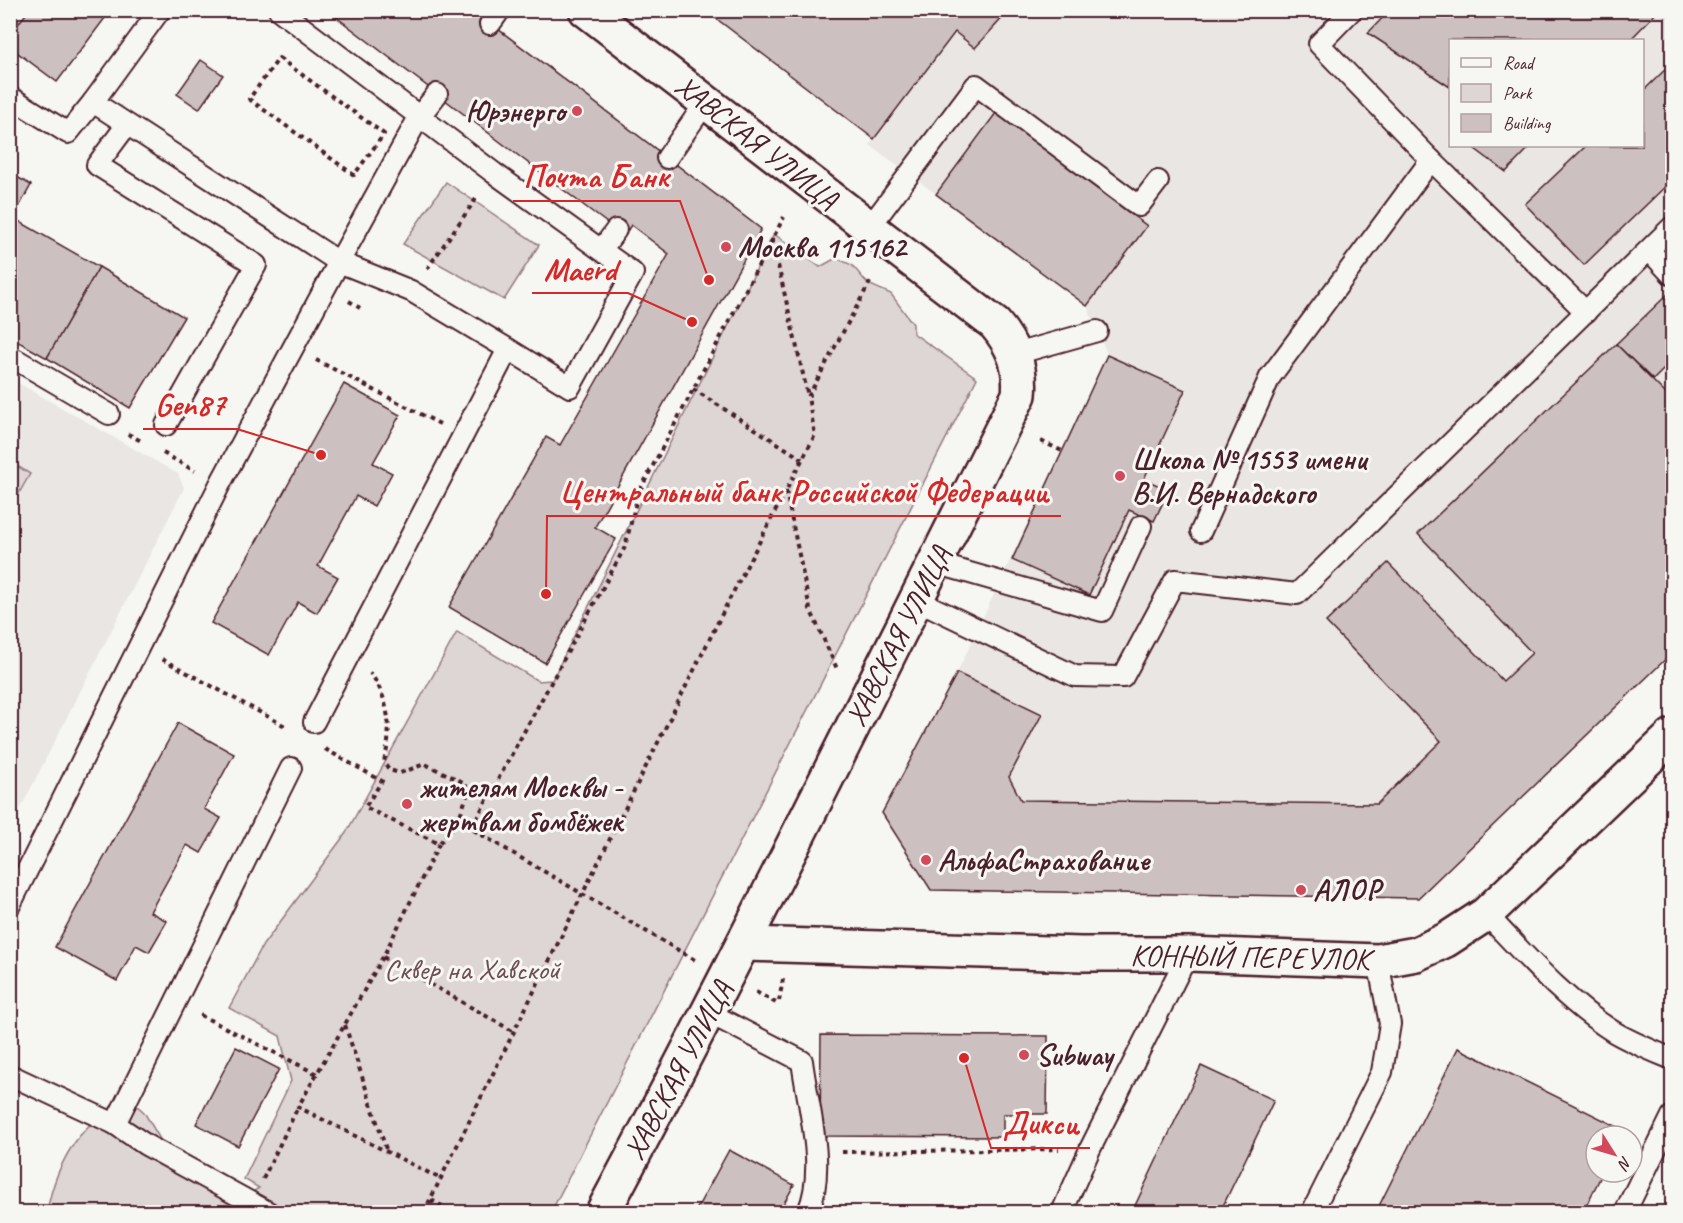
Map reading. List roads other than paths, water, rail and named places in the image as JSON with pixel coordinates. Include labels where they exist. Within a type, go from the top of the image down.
[{"type":"street","name":"ХАВСКАЯ УЛИЦА","points":[[602,15],[706,102],[995,324],[1007,338],[1015,354],[1021,378],[1019,395],[917,600],[710,1013],[603,1212]]},
{"type":"street","name":"КОННЫЙ ПЕРЕУЛОК","points":[[744,944],[1081,954],[1188,954],[1378,962],[1416,954],[1446,940],[1486,914],[1672,736]]},
{"type":"lane","points":[[10,97],[68,133],[160,10]]},
{"type":"lane","points":[[93,102],[126,126],[339,262],[411,291],[570,387],[633,273],[494,174],[279,10]]},
{"type":"lane","points":[[1352,10],[1319,44],[1431,160],[1586,312]]},
{"type":"lane","points":[[869,228],[976,85],[1139,206],[1158,181]]},
{"type":"lane","points":[[10,905],[220,484],[292,347],[419,117],[437,94]]},
{"type":"lane","points":[[667,158],[706,102]]},
{"type":"lane","points":[[126,126],[97,165],[256,265],[166,425]]},
{"type":"lane","points":[[1201,531],[1270,377],[1431,160]]},
{"type":"lane","points":[[917,600],[1075,676],[1123,677],[1174,580],[1297,594],[1672,227]]},
{"type":"lane","points":[[602,249],[616,230]]},
{"type":"lane","points":[[1649,250],[1672,275]]},
{"type":"lane","points":[[1015,354],[1097,331]]},
{"type":"lane","points":[[314,722],[508,349]]},
{"type":"lane","points":[[10,356],[109,414]]},
{"type":"lane","points":[[935,563],[1102,611],[1141,526]]},
{"type":"lane","points":[[115,1124],[291,768]]},
{"type":"lane","points":[[1486,914],[1527,957],[1599,1022],[1628,1040],[1672,1059]]},
{"type":"lane","points":[[1062,1212],[1090,1149],[1188,954]]},
{"type":"lane","points":[[1312,1212],[1382,1072],[1390,1024],[1378,962]]},
{"type":"lane","points":[[710,1013],[802,1061],[815,1152],[816,1194],[808,1212]]},
{"type":"lane","points":[[10,1075],[115,1124],[146,1145],[259,1208]]},
{"type":"lane","points":[[1625,1212],[1672,1116]]},
{"type":"place","name":"Юрэнерго","points":[[577,111]]},
{"type":"place","name":"Москва 115162","points":[[726,247]]},
{"type":"place","name":"Почта Банк","points":[[709,280]]},
{"type":"place","name":"Maerd","points":[[692,322]]},
{"type":"place","name":"Gen87","points":[[321,455]]},
{"type":"place","name":"Школа № 1553 имени В.И. Вернадского","points":[[1120,476]]},
{"type":"place","name":"Центральный банк Российской Федерации","points":[[546,594]]},
{"type":"place","name":"жителям Москвы - жертвам бомбёжек","points":[[407,804]]},
{"type":"place","name":"АльфаСтрахование","points":[[926,860]]},
{"type":"place","name":"АЛОР","points":[[1301,890]]},
{"type":"place","name":"Subway","points":[[1024,1055]]},
{"type":"place","name":"Дикси","points":[[964,1058]]},
{"type":"park label","name":"Сквер на Хавской","points":[[472,969]]}]
